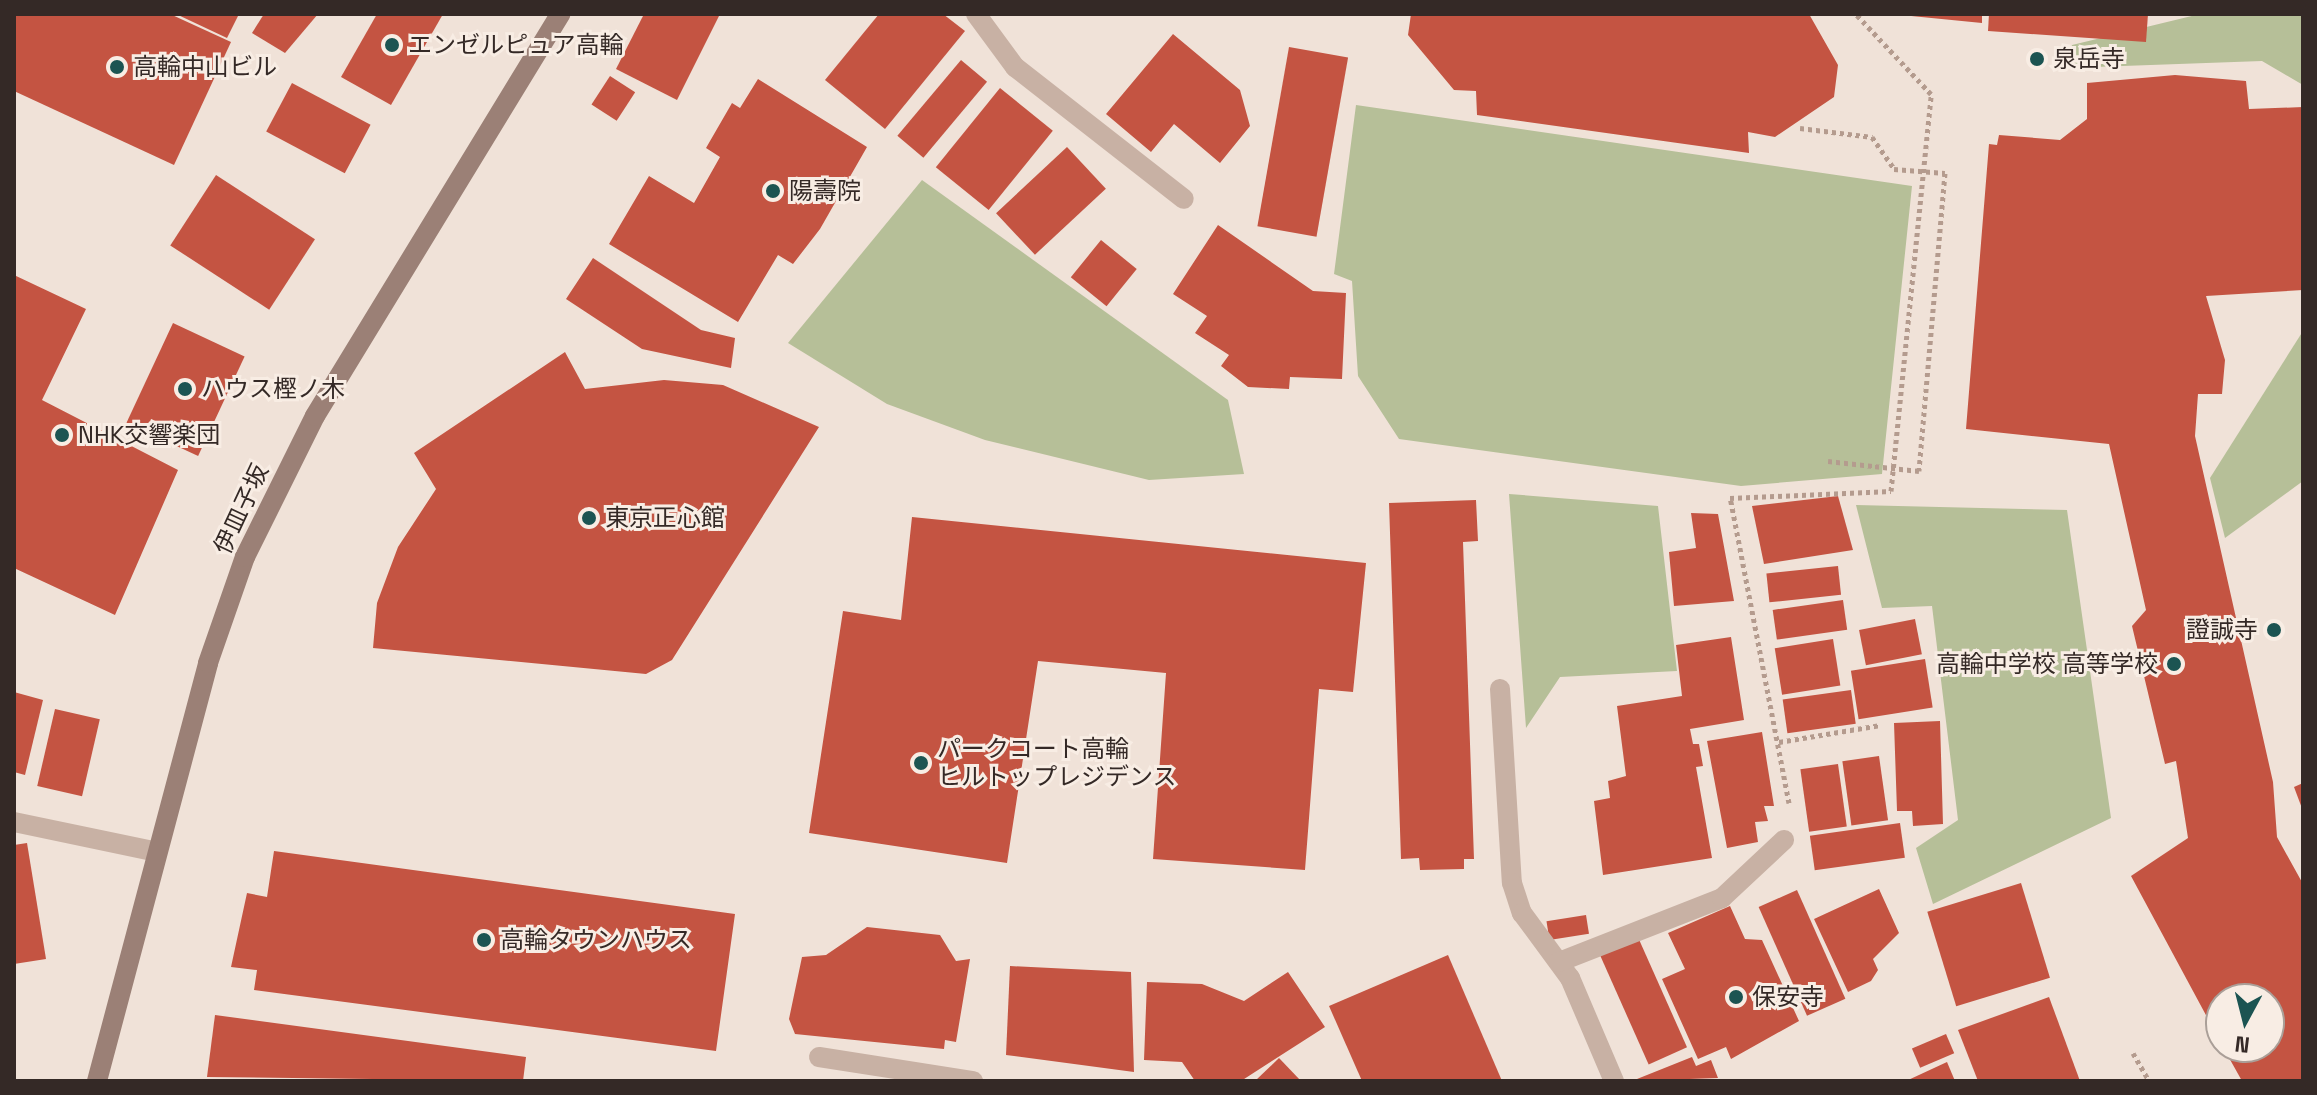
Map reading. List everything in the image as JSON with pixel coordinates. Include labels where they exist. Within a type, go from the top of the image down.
[{"type":"main road","name":"伊皿子坂","points":[[97,1081],[208,663],[277,489],[560,14]]},
{"type":"lane","points":[[976,14],[1015,67],[1184,199]]},
{"type":"lane","points":[[1500,689],[1512,883],[1522,913],[1559,962],[1614,1081]]},
{"type":"lane","points":[[14,822],[157,852]]},
{"type":"lane","points":[[1559,962],[1722,898],[1784,840]]},
{"type":"lane","points":[[819,1057],[973,1081]]},
{"type":"path","points":[[1784,840],[1789,806],[1779,742],[1730,498],[1891,491],[1931,94],[1856,14]]},
{"type":"path","points":[[1800,128],[1872,137],[1894,169],[1945,173],[1919,471],[1828,461]]},
{"type":"path","points":[[1779,742],[1881,725]]},
{"type":"path","points":[[2133,1053],[2149,1081]]},
{"type":"green space","points":[[2200,14],[2303,14],[2303,85],[2262,61],[2067,68],[2072,45]]},
{"type":"green space","points":[[1356,105],[1912,186],[1882,474],[1741,486],[1399,439],[1358,376],[1352,281],[1334,274]]},
{"type":"green space","points":[[922,180],[1228,400],[1244,474],[1149,480],[985,440],[887,404],[788,343]]},
{"type":"green space","points":[[2303,331],[2303,481],[2225,538],[2210,478]]},
{"type":"green space","points":[[1509,494],[1658,506],[1677,671],[1560,677],[1526,728]]},
{"type":"green space","points":[[1856,505],[2067,510],[2111,818],[1933,904],[1916,848],[1958,820],[1932,606],[1882,608]]},
{"type":"building","name":"高輪中山ビル","points":[[14,14],[170,14],[231,42],[174,165],[14,91]]},
{"type":"building","points":[[176,14],[239,14],[227,38]]},
{"type":"building","points":[[264,14],[318,14],[285,53],[252,33]]},
{"type":"building","name":"エンゼルピュア高輪","points":[[377,14],[443,14],[391,105],[341,77]]},
{"type":"building","points":[[644,14],[720,14],[677,100],[616,69]]},
{"type":"building","points":[[879,14],[943,14],[965,31],[885,129],[825,80]]},
{"type":"building","points":[[1411,14],[1809,14],[1838,65],[1834,97],[1775,137],[1748,132],[1749,153],[1477,115],[1476,91],[1454,90],[1408,35]]},
{"type":"building","points":[[1891,14],[1982,14],[1982,23]]},
{"type":"building","points":[[1989,14],[2148,14],[2146,42],[1988,31]]},
{"type":"building","points":[[1173,34],[1240,90],[1250,126],[1220,163],[1174,124],[1151,152],[1106,114]]},
{"type":"building","points":[[1289,47],[1348,57],[1316,237],[1257,226]]},
{"type":"building","points":[[961,60],[987,82],[923,158],[897,136]]},
{"type":"building","points":[[2175,75],[2246,81],[2249,109],[2303,107],[2303,290],[2206,296],[2225,360],[2222,394],[2198,394],[2195,436],[2273,782],[2277,837],[2303,884],[2303,1081],[2242,1081],[2232,1063],[2285,1063],[2285,983],[2205,983],[2205,1013],[2131,876],[2188,838],[2176,761],[2165,764],[2132,626],[2146,610],[2109,444],[1966,429],[1989,144],[1997,145],[1999,135],[2060,140],[2087,119],[2087,83]]},
{"type":"building","points":[[610,76],[635,92],[617,121],[591,105]]},
{"type":"building","name":"陽壽院","points":[[758,79],[867,147],[820,229],[793,264],[778,255],[738,322],[609,244],[649,176],[694,203],[720,157],[706,148],[732,103],[740,108]]},
{"type":"building","points":[[292,83],[371,125],[345,173],[266,132]]},
{"type":"building","points":[[1000,88],[1053,131],[989,210],[936,167]]},
{"type":"building","points":[[1067,147],[1106,189],[1035,255],[996,213]]},
{"type":"building","points":[[216,175],[315,239],[269,310],[170,245]]},
{"type":"building","points":[[1218,225],[1313,291],[1346,293],[1342,379],[1290,377],[1289,389],[1248,387],[1221,366],[1229,355],[1195,333],[1207,316],[1173,294]]},
{"type":"building","points":[[1101,240],[1137,269],[1107,306],[1071,277]]},
{"type":"building","points":[[593,258],[701,330],[735,338],[731,368],[642,349],[566,299]]},
{"type":"building","name":"NHK交響楽団","points":[[14,275],[86,309],[42,400],[178,470],[115,615],[14,568]]},
{"type":"building","name":"ハウス樫ノ木","points":[[173,323],[245,356],[198,456],[127,423]]},
{"type":"building","name":"東京正心館","points":[[565,352],[585,389],[664,380],[723,385],[819,427],[672,660],[646,674],[373,648],[377,603],[398,547],[436,489],[414,453]]},
{"type":"building","points":[[1838,496],[1853,550],[1764,564],[1752,506]]},
{"type":"building","points":[[1476,500],[1478,541],[1463,542],[1474,859],[1464,859],[1464,869],[1420,870],[1419,858],[1401,859],[1389,503]]},
{"type":"building","points":[[1691,513],[1718,514],[1734,601],[1674,606],[1669,552],[1696,548]]},
{"type":"building","name":"パークコート高輪 ヒルトップレジデンス","points":[[912,517],[1366,563],[1353,692],[1319,689],[1305,870],[1153,859],[1166,673],[1038,661],[1007,863],[809,833],[843,611],[901,620]]},
{"type":"building","points":[[1838,566],[1841,595],[1769,602],[1766,574]]},
{"type":"building","points":[[1843,600],[1847,630],[1777,640],[1773,610]]},
{"type":"building","points":[[1915,619],[1922,654],[1866,665],[1859,630]]},
{"type":"building","points":[[1731,637],[1744,720],[1690,729],[1693,744],[1699,744],[1703,766],[1696,767],[1712,858],[1603,875],[1594,801],[1610,798],[1608,781],[1626,776],[1617,706],[1682,696],[1676,645]]},
{"type":"building","points":[[1833,639],[1840,685],[1782,695],[1775,648]]},
{"type":"building","points":[[1925,659],[1933,707],[1859,719],[1851,671]]},
{"type":"building","points":[[1851,690],[1856,724],[1787,733],[1783,700]]},
{"type":"building","points":[[14,692],[43,700],[25,775],[14,772]]},
{"type":"building","points":[[55,709],[100,719],[82,796],[37,786]]},
{"type":"building","points":[[1940,721],[1943,824],[1913,826],[1912,811],[1897,811],[1894,723]]},
{"type":"building","points":[[1762,732],[1774,806],[1764,806],[1768,821],[1755,822],[1758,842],[1727,848],[1707,741]]},
{"type":"building","points":[[1879,756],[1888,820],[1851,826],[1842,761]]},
{"type":"building","points":[[1838,764],[1847,826],[1809,832],[1800,769]]},
{"type":"building","points":[[2303,783],[2303,811],[2294,787]]},
{"type":"building","points":[[1900,823],[1905,858],[1815,870],[1810,836]]},
{"type":"building","points":[[27,843],[46,959],[14,964],[14,845]]},
{"type":"building","name":"高輪タウンハウス","points":[[274,851],[735,914],[716,1051],[254,990],[257,970],[231,967],[247,893],[267,897]]},
{"type":"building","points":[[2021,883],[2050,978],[1956,1006],[1927,912]]},
{"type":"building","points":[[1879,889],[1899,933],[1873,959],[1878,970],[1871,981],[1848,992],[1814,919]]},
{"type":"building","points":[[1797,890],[1845,999],[1807,1016],[1759,907]]},
{"type":"building","points":[[1730,906],[1745,939],[1762,940],[1799,1021],[1731,1059],[1726,1047],[1698,1059],[1662,979],[1685,969],[1668,933]]},
{"type":"building","points":[[1586,915],[1589,934],[1549,940],[1546,921]]},
{"type":"building","points":[[867,927],[940,935],[956,961],[970,959],[956,1042],[945,1040],[944,1049],[795,1034],[789,1019],[802,957],[826,955]]},
{"type":"building","points":[[1637,935],[1687,1047],[1649,1064],[1599,952]]},
{"type":"building","points":[[1448,955],[1502,1081],[1362,1081],[1329,1006]]},
{"type":"building","points":[[1010,966],[1131,972],[1134,1072],[1006,1055]]},
{"type":"building","points":[[1288,972],[1325,1027],[1241,1081],[1195,1081],[1182,1062],[1144,1060],[1147,982],[1202,984],[1244,1001]]},
{"type":"building","points":[[2049,997],[2080,1081],[1978,1081],[1958,1030]]},
{"type":"building","points":[[215,1015],[526,1057],[523,1081],[207,1077]]},
{"type":"building","points":[[1946,1034],[1954,1053],[1920,1068],[1912,1048]]},
{"type":"building","points":[[1692,1057],[1696,1066],[1711,1060],[1718,1078],[1632,1081]]},
{"type":"building","points":[[1279,1058],[1301,1081],[1255,1081]]},
{"type":"building","points":[[1947,1062],[1955,1081],[1906,1081]]},
{"type":"place","name":"エンゼルピュア高輪","points":[[392,45]]},
{"type":"place","name":"泉岳寺","points":[[2037,59]]},
{"type":"place","name":"高輪中山ビル","points":[[117,67]]},
{"type":"place","name":"陽壽院","points":[[773,191]]},
{"type":"place","name":"ハウス樫ノ木","points":[[185,389]]},
{"type":"place","name":"NHK交響楽団","points":[[62,435]]},
{"type":"place","name":"東京正心館","points":[[589,518]]},
{"type":"place","name":"證誠寺","points":[[2274,630]]},
{"type":"place","name":"高輪中学校 高等学校","points":[[2174,664]]},
{"type":"place","name":"パークコート高輪 ヒルトップレジデンス","points":[[921,763]]},
{"type":"place","name":"高輪タウンハウス","points":[[484,940]]},
{"type":"place","name":"保安寺","points":[[1736,997]]}]
